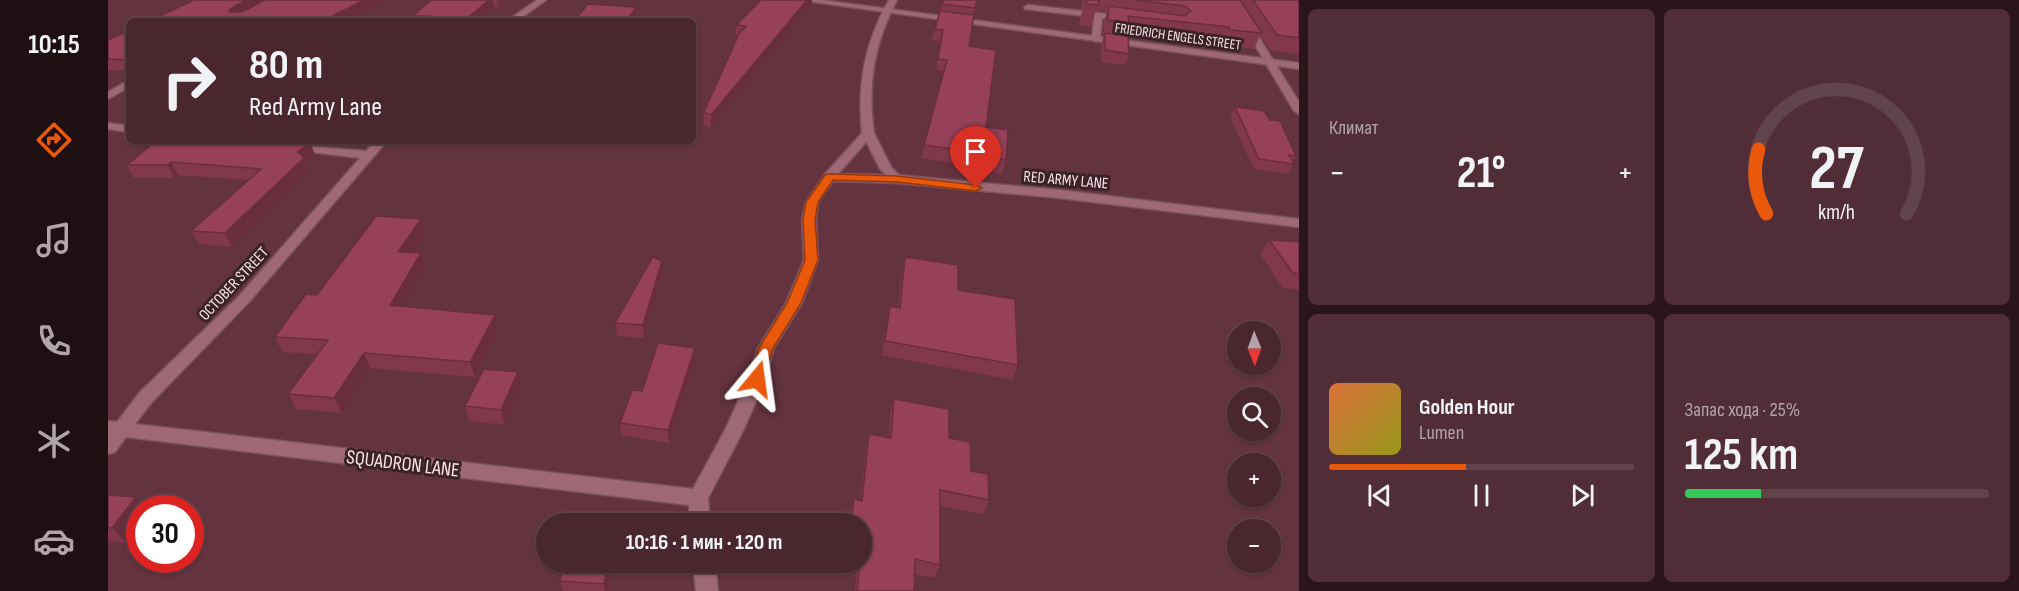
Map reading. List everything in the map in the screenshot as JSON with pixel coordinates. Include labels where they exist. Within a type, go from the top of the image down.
[{"type":"street","points":[[515,18],[542,0]]},
{"type":"street","name":"FRIEDRICH ENGELS STREET","points":[[803,0],[890,6],[1096,39],[1299,66]]},
{"type":"street","points":[[1232,0],[1299,111]]},
{"type":"street","points":[[890,6],[869,56],[864,81],[863,106],[868,133],[886,169],[897,179]]},
{"type":"street","points":[[1028,7],[1133,19]]},
{"type":"street","points":[[1096,39],[1098,15]]},
{"type":"street","points":[[108,96],[126,85]]},
{"type":"street","points":[[108,126],[126,129]]},
{"type":"street","points":[[699,513],[698,498],[735,429],[757,379],[766,348],[794,303],[811,260],[809,220],[812,202],[829,177],[868,133]]},
{"type":"street","name":"OCTOBER STREET","points":[[108,447],[115,429],[244,299],[378,144]]},
{"type":"street","points":[[287,146],[366,155]]},
{"type":"street","name":"RED ARMY LANE","points":[[829,177],[897,179],[1138,202],[1299,223]]},
{"type":"street","name":"SQUADRON LANE","points":[[115,429],[698,498]]},
{"type":"street","points":[[705,573],[707,591]]},
{"type":"building","points":[[194,0],[246,0],[230,9],[229,12],[242,12],[265,0],[364,0],[329,18],[155,18]]},
{"type":"building","points":[[431,0],[489,0],[468,18],[413,16]]},
{"type":"building","points":[[761,0],[807,0],[711,115],[704,112],[739,34],[746,26],[736,25]]},
{"type":"building","points":[[944,0],[977,0],[975,8],[942,4]]},
{"type":"building","points":[[1086,0],[1099,0],[1098,5],[1086,4]]},
{"type":"building","points":[[1134,0],[1240,0],[1262,33],[1128,16],[1129,23],[1108,20],[1109,6],[1185,16],[1191,11],[1185,6]]},
{"type":"building","points":[[1253,0],[1299,0],[1299,38],[1277,35]]},
{"type":"building","points":[[588,4],[636,7],[629,18],[576,18]]},
{"type":"building","points":[[940,11],[974,15],[969,46],[996,50],[986,127],[1008,130],[1006,160],[981,157],[981,153],[924,145],[947,60],[938,59],[943,30],[935,29]]},
{"type":"building","points":[[126,32],[126,60],[108,59],[108,40]]},
{"type":"building","points":[[1105,33],[1128,36],[1129,54],[1105,50]]},
{"type":"building","points":[[1235,107],[1264,111],[1270,120],[1280,121],[1296,156],[1289,155],[1294,164],[1259,159]]},
{"type":"building","points":[[152,144],[309,144],[298,152],[304,158],[225,233],[191,231],[261,169],[171,162],[168,165],[127,165]]},
{"type":"building","points":[[376,216],[421,219],[398,252],[421,253],[390,305],[495,315],[470,362],[364,353],[334,398],[288,394],[328,340],[275,337],[306,294],[317,295]]},
{"type":"building","points":[[1269,240],[1299,242],[1299,274],[1293,273]]},
{"type":"building","points":[[653,257],[662,261],[643,325],[615,323]]},
{"type":"building","points":[[905,257],[958,265],[958,290],[1015,299],[1018,365],[885,341],[890,306],[900,308]]},
{"type":"building","points":[[658,343],[695,348],[668,430],[620,423],[632,390],[642,391]]},
{"type":"building","points":[[484,369],[518,372],[501,410],[465,406]]},
{"type":"building","points":[[894,399],[949,409],[949,438],[970,442],[971,471],[988,474],[989,500],[940,490],[940,565],[915,559],[914,591],[857,591],[859,573],[872,573],[872,513],[852,513],[854,499],[862,501],[869,434],[891,438]]},
{"type":"building","points":[[108,495],[126,496],[126,510],[112,528],[108,528]]},
{"type":"building","points":[[562,573],[606,573],[604,584],[560,581]]},
{"type":"route","points":[[757,379],[766,348],[794,303],[811,260],[809,220],[812,202],[829,177],[897,179],[976,188]]}]
